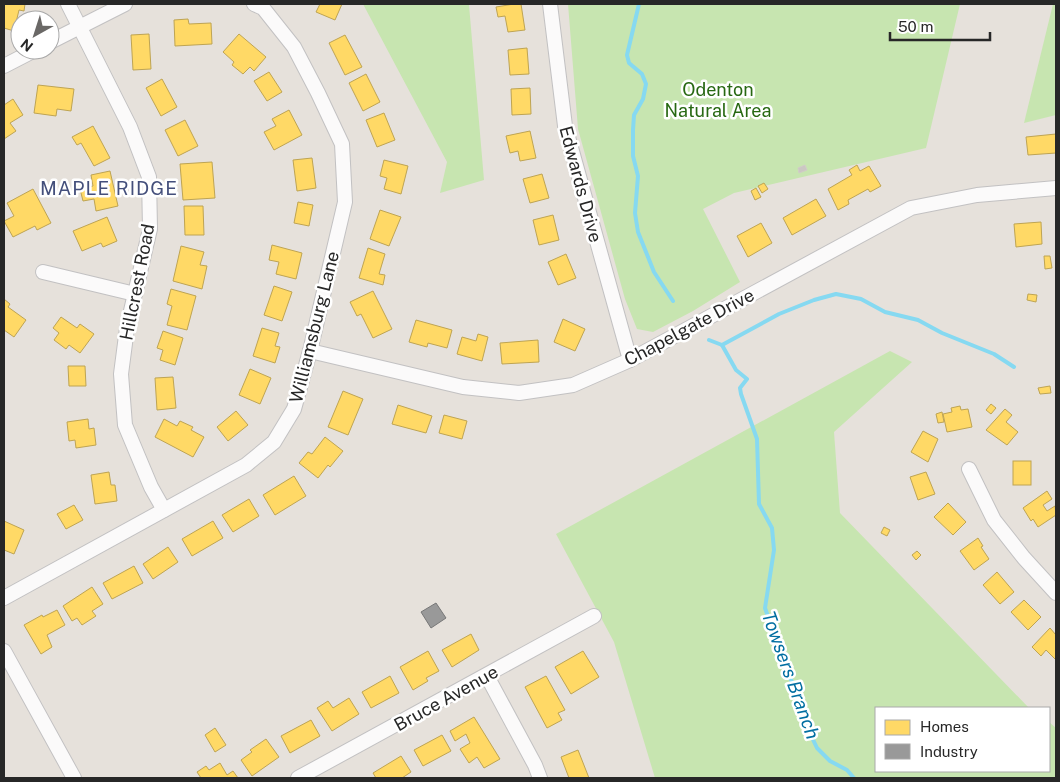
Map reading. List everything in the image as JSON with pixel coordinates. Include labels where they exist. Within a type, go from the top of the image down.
[{"type":"street","name":"Hillcrest Road","points":[[68,4],[130,127],[149,177],[150,229],[127,328],[121,374],[126,425],[151,487],[164,510]]},
{"type":"street","points":[[60,37],[125,4]]},
{"type":"street","name":"Edwards Drive","points":[[550,4],[565,126],[630,360]]},
{"type":"street","name":"Williamsburg Lane","points":[[4,598],[246,465],[274,442],[294,409],[310,351],[345,202],[342,144],[318,92],[294,47],[261,5]]},
{"type":"street","points":[[4,66],[16,60]]},
{"type":"street","name":"Chapelgate Drive","points":[[310,351],[463,386],[519,393],[573,385],[630,360],[911,208],[977,195],[1056,188]]},
{"type":"street","points":[[43,272],[135,294]]},
{"type":"street","points":[[968,469],[994,520],[1024,558],[1056,593]]},
{"type":"street","name":"Bruce Avenue","points":[[298,778],[594,616]]},
{"type":"street","points":[[4,651],[74,778]]},
{"type":"street","points":[[487,676],[535,765],[540,778]]},
{"type":"green space","points":[[363,4],[474,4],[469,5],[484,180],[440,193],[447,162]]},
{"type":"green space","name":"Odenton Natural Area","points":[[568,4],[960,4],[926,148],[734,193],[703,209],[740,282],[693,311],[653,332],[637,329],[625,299],[578,129]]},
{"type":"green space","points":[[1053,4],[1056,4],[1056,115],[1024,123]]},
{"type":"green space","points":[[890,351],[912,362],[834,432],[840,513],[1028,707],[875,707],[875,772],[1050,772],[1050,723],[1056,728],[1056,778],[655,778],[614,642],[556,534]]},
{"type":"building: Homes","points":[[4,4],[25,4],[24,10],[10,10],[10,30],[4,28]]},
{"type":"building: Homes","points":[[320,4],[342,4],[335,20],[316,12]]},
{"type":"building: Homes","points":[[521,4],[525,30],[508,32],[505,16],[498,17],[496,7]]},
{"type":"building: Homes","points":[[188,19],[189,24],[211,23],[212,44],[175,46],[174,20]]},
{"type":"building: Homes","points":[[149,34],[151,69],[133,70],[131,35]]},
{"type":"building: Homes","points":[[239,34],[266,57],[254,71],[250,67],[243,74],[232,65],[234,62],[223,52]]},
{"type":"building: Homes","points":[[345,35],[362,67],[345,75],[329,43]]},
{"type":"building: Homes","points":[[527,48],[529,74],[510,75],[508,50]]},
{"type":"building: Homes","points":[[269,72],[282,92],[267,101],[254,81]]},
{"type":"building: Homes","points":[[366,74],[380,102],[363,111],[349,83]]},
{"type":"building: Homes","points":[[162,79],[177,107],[161,116],[146,88]]},
{"type":"building: Homes","points":[[38,85],[74,89],[71,111],[57,109],[56,116],[34,113]]},
{"type":"building: Homes","points":[[530,88],[531,114],[512,115],[511,89]]},
{"type":"building: Homes","points":[[13,99],[23,115],[10,123],[16,131],[4,139],[4,105]]},
{"type":"building: Homes","points":[[289,110],[302,135],[274,150],[264,132],[276,126],[272,119]]},
{"type":"building: Homes","points":[[384,113],[395,140],[377,147],[366,120]]},
{"type":"building: Homes","points":[[185,120],[198,146],[178,156],[165,130]]},
{"type":"building: Homes","points":[[93,126],[110,158],[94,166],[81,143],[77,145],[72,137]]},
{"type":"building: Homes","points":[[530,131],[536,158],[520,161],[518,151],[510,153],[506,136]]},
{"type":"building: Homes","points":[[1056,134],[1056,153],[1028,155],[1026,137]]},
{"type":"building: Homes","points":[[312,158],[316,188],[297,191],[293,160]]},
{"type":"building: Homes","points":[[384,160],[408,166],[401,194],[384,189],[387,178],[380,176]]},
{"type":"building: Homes","points":[[212,162],[215,198],[183,200],[180,164]]},
{"type":"building: Homes","points":[[857,165],[860,171],[869,166],[881,186],[870,192],[868,189],[848,200],[849,204],[838,210],[828,189],[852,175],[849,170]]},
{"type":"building: Homes","points":[[110,171],[118,206],[96,211],[94,199],[83,201],[80,189],[93,186],[91,175]]},
{"type":"building: Homes","points":[[542,174],[549,198],[530,203],[523,179]]},
{"type":"building: Homes","points":[[764,183],[768,189],[762,193],[758,186]]},
{"type":"building: Homes","points":[[756,188],[761,197],[755,200],[751,191]]},
{"type":"building: Homes","points":[[33,189],[51,223],[37,230],[35,226],[13,237],[4,221],[14,216],[7,203]]},
{"type":"building: Homes","points":[[816,199],[826,216],[792,235],[783,218]]},
{"type":"building: Homes","points":[[298,202],[313,205],[309,226],[294,223]]},
{"type":"building: Homes","points":[[184,206],[203,206],[204,235],[185,235]]},
{"type":"building: Homes","points":[[380,210],[401,217],[389,246],[370,239]]},
{"type":"building: Homes","points":[[553,215],[559,240],[539,245],[533,220]]},
{"type":"building: Homes","points":[[107,217],[117,241],[103,247],[101,243],[82,251],[73,231]]},
{"type":"building: Homes","points":[[1041,222],[1042,244],[1016,247],[1014,224]]},
{"type":"building: Homes","points":[[761,223],[772,243],[748,257],[737,236]]},
{"type":"building: Homes","points":[[272,245],[302,253],[296,279],[276,274],[279,262],[269,260]]},
{"type":"building: Homes","points":[[181,246],[204,252],[200,265],[207,266],[202,289],[173,281]]},
{"type":"building: Homes","points":[[368,248],[385,254],[379,274],[385,275],[383,285],[359,278]]},
{"type":"building: Homes","points":[[566,254],[576,278],[558,285],[548,262]]},
{"type":"building: Homes","points":[[1044,256],[1050,256],[1052,268],[1045,269]]},
{"type":"building: Homes","points":[[274,286],[292,292],[282,321],[264,315]]},
{"type":"building: Homes","points":[[171,289],[196,296],[187,330],[167,325],[172,306],[167,304]]},
{"type":"building: Homes","points":[[373,291],[392,329],[373,338],[361,314],[357,316],[350,302]]},
{"type":"building: Homes","points":[[1028,294],[1037,295],[1036,302],[1027,300]]},
{"type":"building: Homes","points":[[4,299],[10,304],[8,307],[26,320],[14,337],[4,330]]},
{"type":"building: Homes","points":[[61,317],[77,328],[80,324],[94,334],[80,353],[69,345],[66,349],[54,340],[59,333],[53,328]]},
{"type":"building: Homes","points":[[563,319],[585,329],[575,351],[554,342]]},
{"type":"building: Homes","points":[[416,320],[452,330],[447,348],[428,343],[427,347],[409,342]]},
{"type":"building: Homes","points":[[262,328],[279,333],[275,346],[280,347],[275,363],[253,356]]},
{"type":"building: Homes","points":[[163,331],[183,338],[175,365],[160,360],[163,350],[157,348]]},
{"type":"building: Homes","points":[[478,334],[488,337],[482,361],[457,354],[462,337],[476,341]]},
{"type":"building: Homes","points":[[538,340],[539,362],[502,364],[500,343]]},
{"type":"building: Homes","points":[[68,366],[85,366],[86,386],[69,386]]},
{"type":"building: Homes","points":[[250,369],[271,378],[260,404],[239,395]]},
{"type":"building: Homes","points":[[173,377],[176,408],[157,410],[155,378]]},
{"type":"building: Homes","points":[[1050,386],[1051,393],[1040,394],[1038,388]]},
{"type":"building: Homes","points":[[343,391],[363,399],[348,435],[328,427]]},
{"type":"building: Homes","points":[[991,404],[996,408],[991,414],[986,410]]},
{"type":"building: Homes","points":[[398,405],[432,416],[426,433],[392,424]]},
{"type":"building: Homes","points":[[960,406],[961,410],[968,409],[972,427],[947,432],[943,414],[952,412],[951,408]]},
{"type":"building: Homes","points":[[1005,409],[1012,415],[1006,422],[1018,432],[1007,445],[986,430]]},
{"type":"building: Homes","points":[[236,411],[248,425],[228,441],[217,427]]},
{"type":"building: Homes","points":[[942,412],[944,422],[938,423],[936,414]]},
{"type":"building: Homes","points":[[444,415],[467,421],[462,439],[439,433]]},
{"type":"building: Homes","points":[[88,419],[89,429],[94,428],[96,445],[76,448],[75,440],[69,441],[67,422]]},
{"type":"building: Homes","points":[[164,419],[177,426],[180,421],[193,427],[191,430],[204,437],[193,457],[155,437]]},
{"type":"building: Homes","points":[[923,431],[938,439],[928,462],[911,452]]},
{"type":"building: Homes","points":[[325,437],[343,451],[318,478],[299,463],[308,452],[312,454]]},
{"type":"building: Homes","points":[[1013,461],[1031,461],[1031,485],[1013,485]]},
{"type":"building: Homes","points":[[109,472],[111,485],[115,485],[117,501],[95,504],[91,475]]},
{"type":"building: Homes","points":[[926,472],[935,494],[918,500],[910,477]]},
{"type":"building: Homes","points":[[294,476],[306,496],[275,515],[263,495]]},
{"type":"building: Homes","points":[[1047,491],[1052,499],[1043,505],[1047,511],[1055,506],[1056,515],[1038,527],[1033,519],[1031,521],[1023,508]]},
{"type":"building: Homes","points":[[249,499],[259,516],[233,532],[222,515]]},
{"type":"building: Homes","points":[[948,503],[966,522],[953,535],[934,517]]},
{"type":"building: Homes","points":[[74,505],[83,520],[66,529],[57,514]]},
{"type":"building: Homes","points":[[4,521],[24,530],[14,554],[4,550]]},
{"type":"building: Homes","points":[[213,521],[223,538],[192,556],[182,539]]},
{"type":"building: Homes","points":[[884,527],[890,530],[887,536],[881,533]]},
{"type":"building: Homes","points":[[978,538],[983,546],[981,547],[989,559],[974,570],[960,551]]},
{"type":"building: Homes","points":[[168,547],[178,562],[153,579],[143,564]]},
{"type":"building: Homes","points":[[917,551],[921,555],[916,560],[912,555]]},
{"type":"building: Homes","points":[[134,566],[143,583],[112,599],[103,583]]},
{"type":"building: Homes","points":[[997,572],[1014,592],[1000,604],[983,585]]},
{"type":"building: Homes","points":[[92,587],[103,604],[92,611],[96,616],[82,625],[77,618],[72,621],[63,606]]},
{"type":"building: Homes","points":[[1024,600],[1041,617],[1028,630],[1011,612]]},
{"type":"building: Homes","points":[[57,610],[65,625],[47,635],[52,647],[41,654],[24,625],[42,615],[43,617]]},
{"type":"building: Homes","points":[[1050,628],[1056,635],[1055,659],[1046,650],[1041,656],[1032,647]]},
{"type":"building: Homes","points":[[471,634],[479,650],[452,667],[442,650]]},
{"type":"building: Homes","points":[[428,651],[439,671],[426,678],[428,681],[413,690],[400,667]]},
{"type":"building: Homes","points":[[583,651],[599,677],[571,694],[555,667]]},
{"type":"building: Homes","points":[[390,676],[399,693],[371,708],[362,692]]},
{"type":"building: Homes","points":[[546,676],[565,710],[558,713],[562,720],[547,728],[525,687]]},
{"type":"building: Homes","points":[[349,698],[359,714],[332,731],[317,708],[328,701],[333,708]]},
{"type":"building: Homes","points":[[474,717],[500,759],[484,768],[477,757],[469,763],[460,749],[470,743],[466,734],[455,741],[450,731]]},
{"type":"building: Homes","points":[[311,720],[320,736],[290,753],[281,736]]},
{"type":"building: Homes","points":[[215,728],[226,745],[215,752],[205,735]]},
{"type":"building: Homes","points":[[442,735],[451,751],[423,766],[414,750]]},
{"type":"building: Homes","points":[[266,739],[279,757],[252,776],[241,760],[252,752],[250,750]]},
{"type":"building: Homes","points":[[578,750],[589,778],[569,778],[561,757]]},
{"type":"building: Homes","points":[[401,756],[411,772],[402,778],[376,778],[373,773]]},
{"type":"building: Homes","points":[[220,763],[227,775],[233,771],[238,778],[201,778],[197,772],[206,766],[209,770]]},
{"type":"building: Industry","points":[[436,603],[446,618],[431,628],[421,612]]},
{"type":"building: Other","points":[[805,165],[807,170],[799,173],[798,168]]},
{"type":"waterway","name":"Towsers Branch","points":[[639,4],[627,55],[629,63],[642,74],[646,84],[643,99],[634,115],[633,156],[638,176],[635,213],[638,232],[654,272],[673,301]]},
{"type":"waterway","points":[[722,345],[779,314],[814,300],[836,294],[861,299],[885,312],[918,320],[942,333],[994,354],[1014,367]]},
{"type":"waterway","name":"Towsers Branch","points":[[709,340],[722,345],[736,370],[747,379],[740,388],[757,439],[759,504],[772,528],[774,550],[765,608],[771,625],[780,640],[788,674],[802,701],[808,729],[817,748],[830,761],[847,770],[854,778]]},
{"type":"district","name":"MAPLE RIDGE","points":[[109,188]]}]
